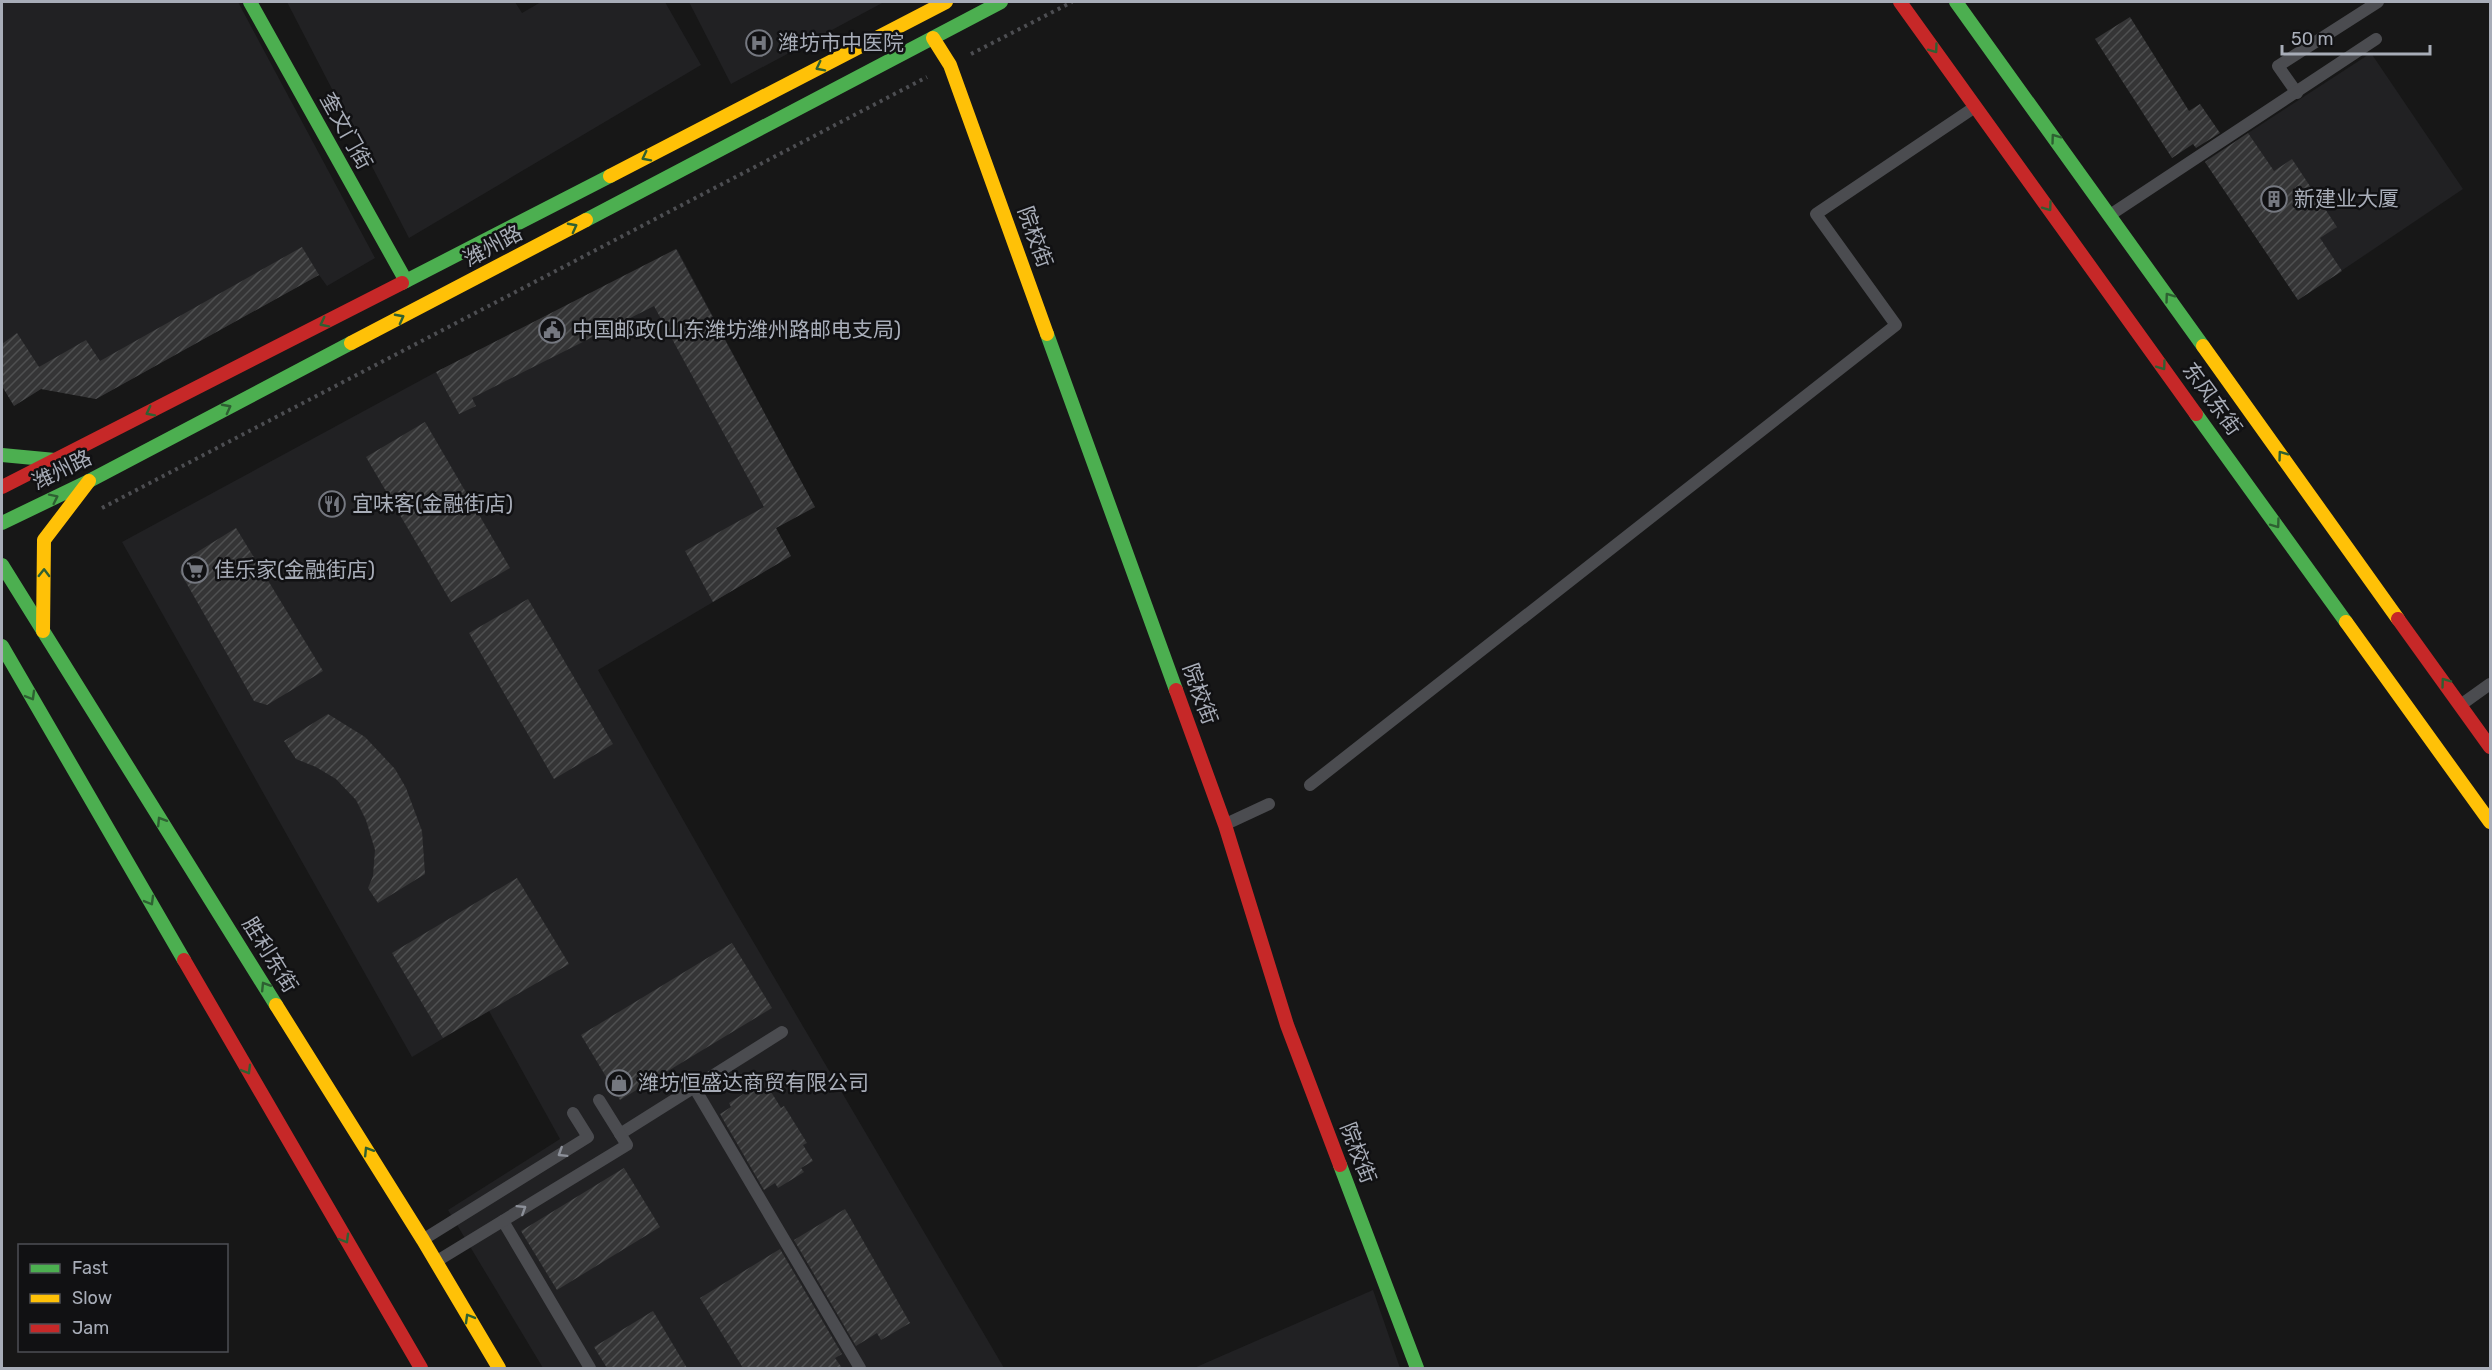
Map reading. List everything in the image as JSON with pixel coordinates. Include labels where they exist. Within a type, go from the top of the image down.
[{"type":"main road","name":"奎文门街","points":[[250,2],[406,281]]},
{"type":"main road","name":"潍州路","points":[[2,487],[946,2]]},
{"type":"main road","name":"潍州路","points":[[2,523],[89,481],[1001,2]]},
{"type":"main road","name":"东风东街","points":[[1900,2],[2490,822]]},
{"type":"main road","name":"东风东街","points":[[1956,2],[2490,747]]},
{"type":"main road","name":"院校街","points":[[933,39],[950,65],[1225,825],[1287,1024],[1417,1368]]},
{"type":"main road","points":[[2,455],[55,460]]},
{"type":"main road","points":[[43,631],[44,540],[89,481]]},
{"type":"main road","name":"胜利东街","points":[[2,565],[423,1240],[499,1368]]},
{"type":"main road","points":[[2,646],[421,1368]]},
{"type":"lane","points":[[2297,93],[2278,66],[2378,2]]},
{"type":"lane","points":[[2110,215],[2376,39]]},
{"type":"lane","points":[[1310,785],[1896,325],[1816,214],[1976,107]]},
{"type":"lane","points":[[2461,705],[2490,684]]},
{"type":"lane","points":[[1225,825],[1269,804]]},
{"type":"lane","points":[[620,1134],[782,1032]]},
{"type":"lane","points":[[694,1087],[860,1368]]},
{"type":"lane","points":[[436,1262],[627,1145],[599,1100]]},
{"type":"lane","points":[[423,1240],[588,1137],[573,1113]]},
{"type":"lane","points":[[503,1221],[590,1368]]},
{"type":"path","points":[[93,513],[1072,2]]},
{"type":"shaded area","points":[[2,2],[238,2],[375,258],[327,286],[319,275],[96,399],[41,389],[14,406],[2,386]]},
{"type":"shaded area","points":[[287,2],[515,2],[522,13],[541,2],[665,2],[701,65],[409,238]]},
{"type":"shaded area","name":"潍坊市中医院","points":[[689,2],[884,2],[731,84]]},
{"type":"shaded area","points":[[2371,53],[2463,189],[2298,300],[2205,161]]},
{"type":"shaded area","points":[[677,249],[815,507],[776,528],[791,556],[598,670],[731,904],[1004,1368],[543,1368],[448,1210],[560,1139],[489,1011],[412,1057],[122,542],[436,372]]},
{"type":"shaded area","points":[[1373,1290],[1400,1368],[1194,1368]]},
{"type":"building","points":[[2130,17],[2189,111],[2200,104],[2220,133],[2196,148],[2193,144],[2172,158],[2095,39]]},
{"type":"building","name":"新建业大厦","points":[[2248,133],[2274,171],[2292,159],[2337,227],[2320,238],[2342,271],[2298,300],[2205,162]]},
{"type":"building","points":[[302,247],[319,275],[96,399],[41,389],[14,406],[2,386],[2,344],[17,333],[39,367],[86,340],[100,361]]},
{"type":"building","points":[[676,249],[815,507],[776,528],[791,556],[713,602],[685,551],[764,507],[654,306],[472,398],[476,406],[459,414],[436,372]]},
{"type":"building","points":[[425,422],[510,568],[451,602],[366,457]]},
{"type":"building","points":[[236,528],[323,671],[267,705],[254,701],[180,572],[186,559]]},
{"type":"building","points":[[528,599],[613,744],[554,779],[469,633]]},
{"type":"building","points":[[328,714],[365,737],[395,769],[406,788],[422,831],[425,874],[378,903],[368,888],[373,876],[375,850],[366,820],[356,800],[336,779],[296,759],[284,741]]},
{"type":"building","points":[[517,878],[569,964],[443,1038],[392,953]]},
{"type":"building","points":[[732,943],[772,1008],[620,1100],[581,1035]]},
{"type":"building","points":[[756,1086],[760,1092],[768,1087],[781,1108],[784,1106],[807,1143],[803,1145],[813,1161],[801,1168],[804,1172],[778,1188],[775,1183],[764,1190],[720,1114],[731,1107],[729,1103]]},
{"type":"building","points":[[624,1168],[660,1227],[557,1290],[521,1231]]},
{"type":"building","points":[[845,1209],[910,1323],[881,1340],[877,1333],[856,1346],[794,1240]]},
{"type":"building","points":[[780,1249],[842,1354],[835,1358],[842,1368],[743,1368],[700,1298]]},
{"type":"building","points":[[653,1311],[687,1368],[607,1368],[594,1347]]},
{"type":"traffic: fast","points":[[250,2],[406,281]]},
{"type":"traffic: fast","points":[[586,220],[1001,2]]},
{"type":"traffic: fast","points":[[1956,2],[2203,346]]},
{"type":"traffic: fast","points":[[402,283],[610,176]]},
{"type":"traffic: fast","points":[[1047,334],[1176,690]]},
{"type":"traffic: fast","points":[[2,523],[89,481],[351,343]]},
{"type":"traffic: fast","points":[[2196,414],[2346,622]]},
{"type":"traffic: fast","points":[[2,455],[55,460]]},
{"type":"traffic: fast","points":[[2,565],[276,1005]]},
{"type":"traffic: fast","points":[[2,646],[184,960]]},
{"type":"traffic: fast","points":[[1340,1165],[1417,1368]]},
{"type":"traffic: slow","points":[[610,176],[946,2]]},
{"type":"traffic: slow","points":[[933,38],[950,65],[1047,334]]},
{"type":"traffic: slow","points":[[351,343],[586,220]]},
{"type":"traffic: slow","points":[[2203,346],[2398,619]]},
{"type":"traffic: slow","points":[[43,631],[44,540],[89,481]]},
{"type":"traffic: slow","points":[[2346,622],[2490,822]]},
{"type":"traffic: slow","points":[[276,1005],[423,1240],[499,1368]]},
{"type":"traffic: jam","points":[[1900,2],[2196,414]]},
{"type":"traffic: jam","points":[[2,487],[402,283]]},
{"type":"traffic: jam","points":[[2398,619],[2490,747]]},
{"type":"traffic: jam","points":[[1176,690],[1225,825],[1287,1025],[1340,1165]]},
{"type":"traffic: jam","points":[[184,960],[421,1368]]},
{"type":"place","name":"潍坊市中医院","points":[[759,43]]},
{"type":"place","name":"新建业大厦","points":[[2274,199]]},
{"type":"place","name":"中国邮政(山东潍坊潍州路邮电支局)","points":[[552,330]]},
{"type":"place","name":"宜味客(金融街店)","points":[[332,504]]},
{"type":"place","name":"佳乐家(金融街店)","points":[[195,570]]},
{"type":"place","name":"潍坊恒盛达商贸有限公司","points":[[619,1083]]}]
